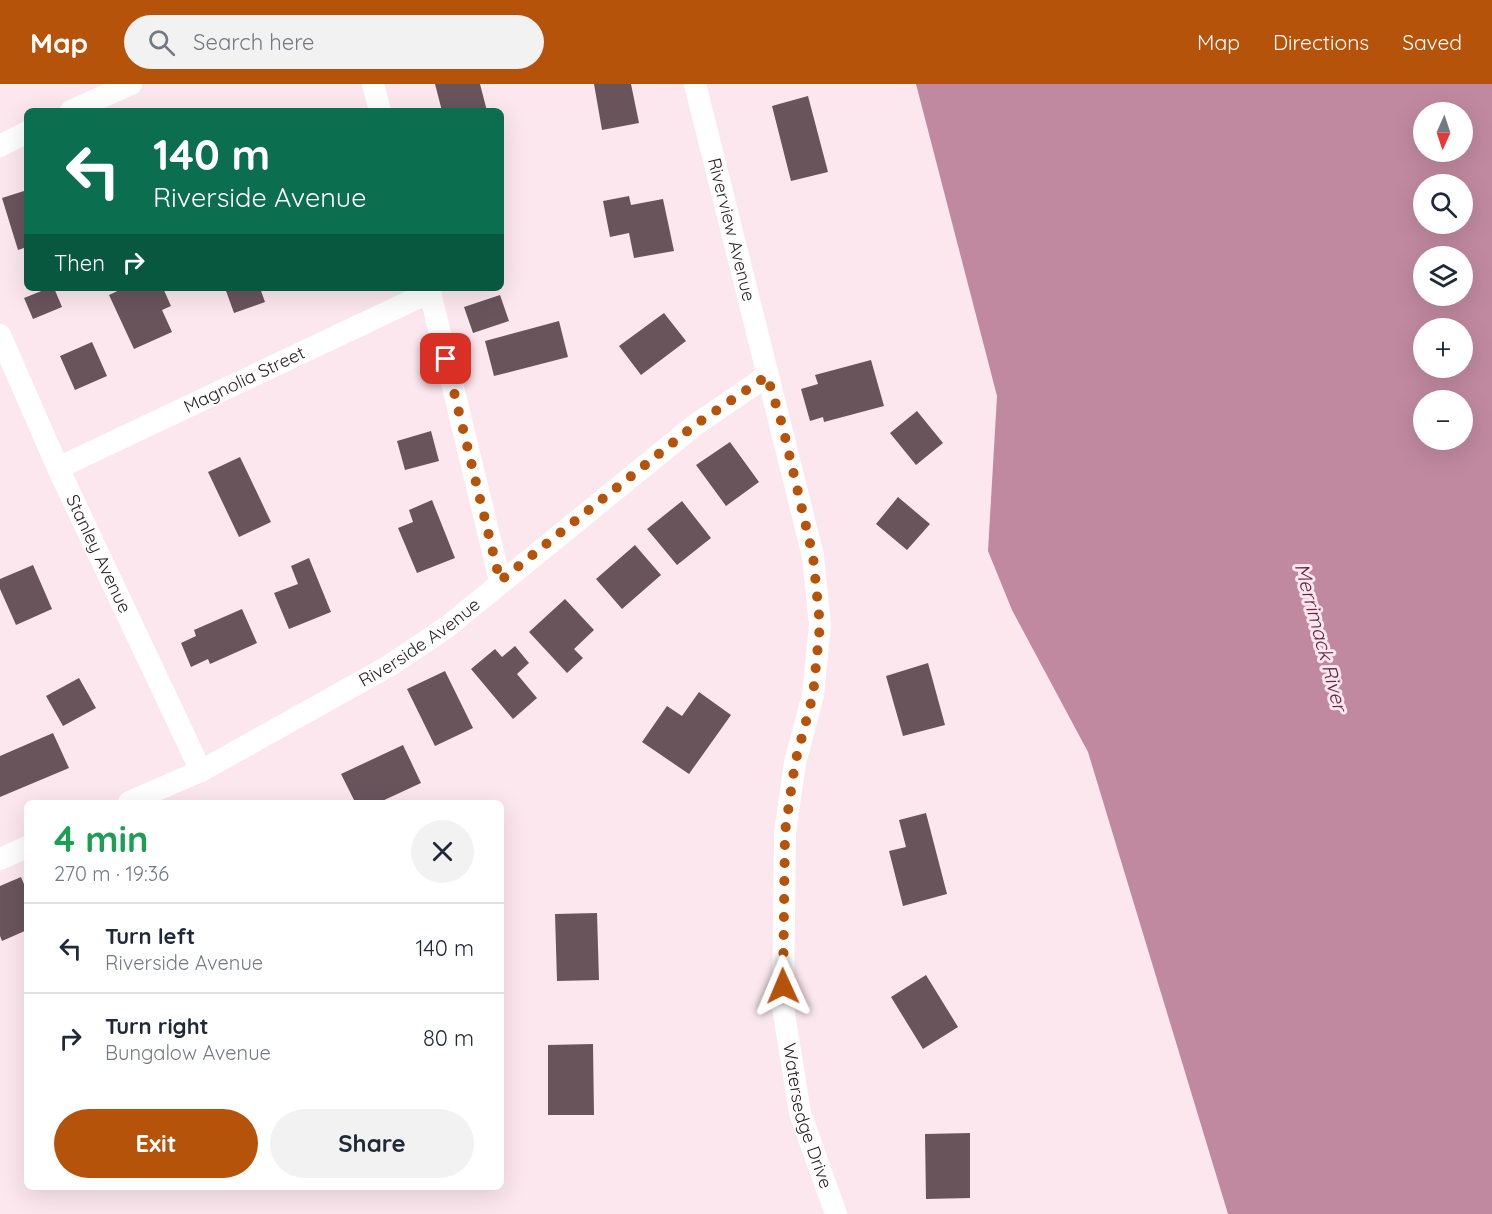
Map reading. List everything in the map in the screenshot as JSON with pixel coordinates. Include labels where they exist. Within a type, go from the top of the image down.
[{"type":"street","points":[[78,108],[131,84]]},
{"type":"street","points":[[373,84],[379,108]]},
{"type":"street","name":"Riverview Avenue","points":[[695,84],[767,376]]},
{"type":"street","points":[[0,146],[24,134]]},
{"type":"street","name":"Magnolia Street","points":[[58,468],[428,291]]},
{"type":"street","points":[[430,291],[500,581]]},
{"type":"street","name":"Stanley Avenue","points":[[0,335],[58,468],[201,771]]},
{"type":"street","name":"Riverside Avenue","points":[[134,800],[201,771],[388,666],[447,627],[500,581],[695,425],[767,376]]},
{"type":"street","name":"Watersedge Drive","points":[[767,376],[782,424],[813,556],[820,625],[813,695],[795,763],[785,832],[783,1007],[800,1113],[836,1214]]},
{"type":"street","points":[[0,860],[24,849]]},
{"type":"water","name":"Merrimack River","points":[[916,84],[1492,84],[1492,1214],[1228,1214],[1088,752],[1012,610],[988,551],[997,396]]},
{"type":"building","points":[[435,84],[480,84],[486,108],[441,108]]},
{"type":"building","points":[[594,84],[631,84],[639,123],[602,130]]},
{"type":"building","points":[[808,96],[828,172],[791,181],[772,106]]},
{"type":"building","points":[[24,191],[24,248],[18,250],[2,198]]},
{"type":"building","points":[[629,196],[631,205],[663,199],[674,251],[634,258],[629,233],[610,237],[603,201]]},
{"type":"building","points":[[42,291],[55,291],[62,307],[33,319],[24,298]]},
{"type":"building","points":[[118,291],[164,291],[171,306],[162,310],[172,332],[134,349],[109,295]]},
{"type":"building","points":[[226,291],[261,291],[265,302],[234,313]]},
{"type":"building","points":[[500,295],[509,321],[473,333],[464,307]]},
{"type":"building","points":[[664,313],[686,341],[641,375],[619,346]]},
{"type":"building","points":[[559,321],[568,357],[494,376],[485,341]]},
{"type":"building","points":[[92,342],[107,376],[75,390],[60,356]]},
{"type":"building","points":[[871,360],[884,406],[824,422],[823,417],[810,421],[801,389],[818,384],[815,375]]},
{"type":"building","points":[[917,411],[943,443],[916,465],[890,433]]},
{"type":"building","points":[[431,431],[439,461],[405,470],[397,441]]},
{"type":"building","points":[[730,442],[759,482],[726,506],[696,465]]},
{"type":"building","points":[[240,457],[271,522],[239,537],[208,472]]},
{"type":"building","points":[[898,497],[930,524],[907,550],[876,524]]},
{"type":"building","points":[[432,500],[455,558],[417,573],[398,528],[413,522],[409,510]]},
{"type":"building","points":[[682,501],[711,538],[677,565],[647,529]]},
{"type":"building","points":[[635,545],[661,575],[622,609],[596,579]]},
{"type":"building","points":[[309,558],[331,612],[289,629],[274,593],[298,584],[291,566]]},
{"type":"building","points":[[33,565],[52,609],[16,625],[0,589],[0,579]]},
{"type":"building","points":[[565,599],[594,630],[574,649],[583,658],[567,673],[529,632]]},
{"type":"building","points":[[242,609],[257,643],[210,664],[208,659],[191,667],[181,643],[196,636],[194,630]]},
{"type":"building","points":[[515,646],[529,663],[517,674],[537,698],[513,719],[471,669],[495,649],[502,657]]},
{"type":"building","points":[[928,663],[945,725],[903,736],[886,676]]},
{"type":"building","points":[[445,671],[473,728],[435,746],[407,689]]},
{"type":"building","points":[[79,678],[96,708],[63,726],[46,696]]},
{"type":"building","points":[[699,692],[731,715],[689,774],[642,742],[667,706],[682,716]]},
{"type":"building","points":[[53,733],[69,768],[0,797],[0,756]]},
{"type":"building","points":[[403,745],[421,783],[384,800],[354,800],[341,774]]},
{"type":"building","points":[[926,813],[947,894],[903,906],[889,851],[906,847],[899,820]]},
{"type":"building","points":[[21,877],[24,884],[24,931],[2,941],[0,936],[0,886]]},
{"type":"building","points":[[597,913],[599,980],[557,981],[555,914]]},
{"type":"building","points":[[926,975],[958,1027],[923,1049],[891,997]]},
{"type":"building","points":[[593,1044],[594,1115],[548,1115],[548,1045]]},
{"type":"building","points":[[970,1133],[970,1198],[926,1199],[925,1134]]},
{"type":"route","points":[[446,359],[500,581],[695,425],[767,376],[782,424],[813,556],[820,625],[813,695],[795,763],[785,832],[782,903],[783,986]]}]
